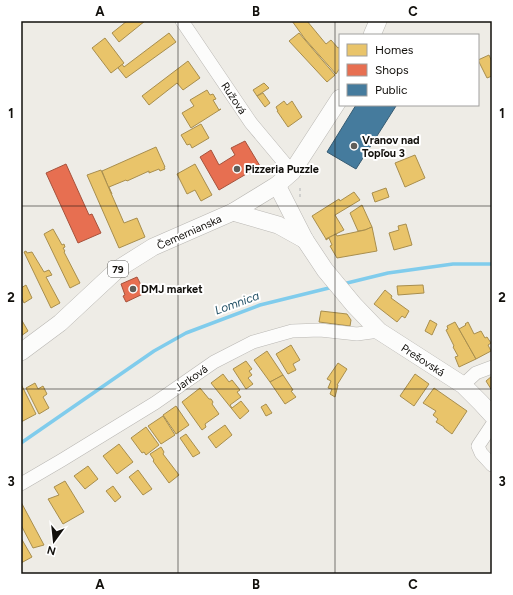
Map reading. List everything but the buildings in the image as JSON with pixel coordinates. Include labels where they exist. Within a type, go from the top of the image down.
[{"type":"main road","name":"Čemernianska","points":[[21,352],[60,323],[118,269],[153,247],[233,212],[277,185],[296,178],[339,100]]},
{"type":"main road","name":"Prešovská","points":[[277,185],[305,240],[325,270],[354,305],[379,330],[463,385],[492,415]]},
{"type":"main road","points":[[233,212],[278,225],[305,240]]},
{"type":"street","name":"Ružová","points":[[182,21],[251,123],[296,178]]},
{"type":"street","name":"Jarková","points":[[21,484],[155,403],[214,362],[253,342],[292,331],[320,330],[357,334],[379,330]]},
{"type":"street","points":[[463,385],[476,373],[492,367]]},
{"type":"street","points":[[492,425],[478,446],[481,454],[492,465]]},
{"type":"path","points":[[296,178],[302,204]]},
{"type":"waterway","name":"Lomnica","points":[[343,284],[388,273],[453,264],[492,264]]},
{"type":"waterway","name":"Lomnica","points":[[21,443],[154,351],[186,333],[260,305],[333,287]]},
{"type":"place","name":"Vranov nad Topľou 3","points":[[354,146]]},
{"type":"place","name":"Pizzeria Puzzle","points":[[237,169]]},
{"type":"place","name":"DMJ market","points":[[133,289]]}]
